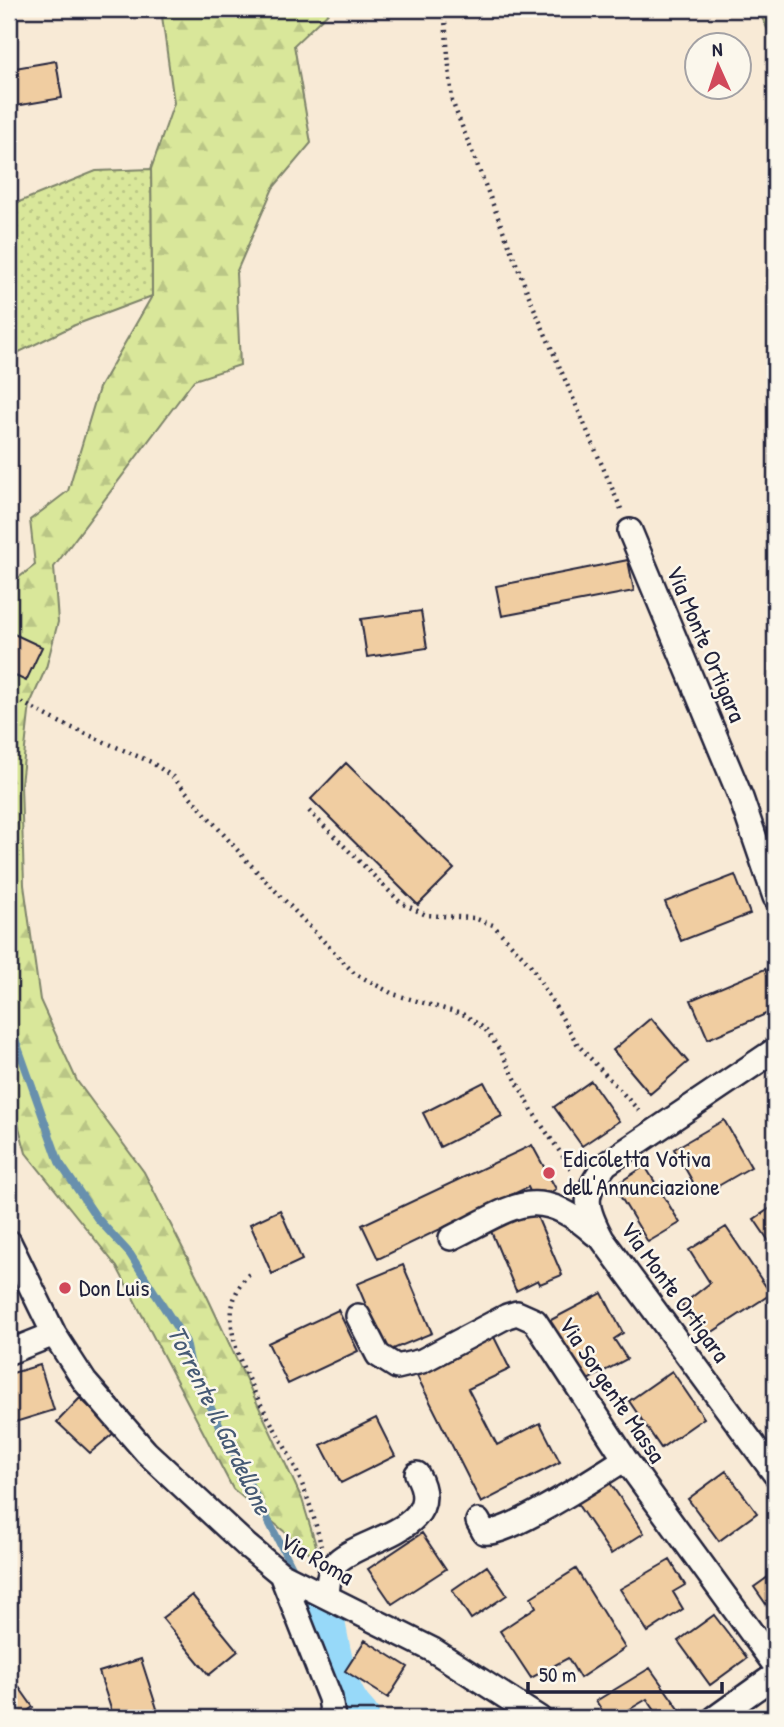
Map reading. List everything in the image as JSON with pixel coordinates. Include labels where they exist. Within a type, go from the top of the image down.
[{"type":"street","name":"Via Monte Ortigara","points":[[630,531],[741,798],[775,897]]},
{"type":"street","points":[[587,1192],[606,1164],[775,1050]]},
{"type":"street","name":"Via Monte Ortigara","points":[[587,1192],[588,1213],[601,1239],[775,1474]]},
{"type":"street","points":[[451,1238],[519,1206],[543,1203],[568,1211],[601,1239]]},
{"type":"street","name":"Via Roma","points":[[9,1242],[54,1334],[85,1382],[146,1452],[282,1574],[326,1589],[433,1650],[540,1718]]},
{"type":"street","name":"Via Sorgente Massa","points":[[358,1316],[378,1355],[397,1367],[422,1361],[507,1316],[527,1316],[535,1321],[625,1459],[775,1665]]},
{"type":"street","points":[[9,1352],[54,1334]]},
{"type":"street","points":[[478,1521],[484,1532],[491,1534],[559,1499],[625,1459]]},
{"type":"street","points":[[326,1589],[336,1562],[390,1535],[412,1519],[424,1499],[425,1488],[417,1474]]},
{"type":"street","points":[[282,1574],[322,1675],[333,1718]]},
{"type":"street","points":[[715,1718],[775,1675]]},
{"type":"path","points":[[444,9],[452,101],[531,301],[630,531]]},
{"type":"path","points":[[9,696],[61,723],[151,762],[173,776],[247,861],[354,973],[393,994],[465,1016],[485,1030],[501,1052],[534,1114],[587,1192]]},
{"type":"path","points":[[309,811],[401,903],[426,915],[474,919],[493,925],[530,964],[578,1045],[657,1129]]},
{"type":"path","points":[[248,1274],[237,1286],[230,1302],[230,1324],[237,1350],[293,1463],[319,1535],[326,1589]]},
{"type":"green space","points":[[161,9],[332,9],[294,45],[311,143],[273,188],[236,273],[240,365],[194,380],[54,567],[58,622],[46,668],[30,704],[21,784],[24,885],[40,1000],[77,1081],[144,1172],[206,1294],[302,1499],[321,1562],[233,1489],[117,1267],[26,1153],[9,1091],[9,585],[35,565],[30,520],[68,491],[99,388],[152,296],[151,169],[174,103]]},
{"type":"green space","points":[[758,9],[775,9],[775,45]]},
{"type":"green space","points":[[151,169],[152,296],[75,325],[9,357],[9,206],[96,171]]},
{"type":"building","points":[[56,61],[62,98],[9,107],[9,69]]},
{"type":"building","points":[[628,560],[634,591],[502,616],[496,586]]},
{"type":"building","points":[[421,611],[427,648],[367,657],[361,619]]},
{"type":"building","points":[[14,634],[42,647],[26,681],[9,673],[9,644]]},
{"type":"building","points":[[346,763],[454,869],[418,905],[311,799]]},
{"type":"building","points":[[735,875],[750,914],[681,941],[665,902]]},
{"type":"building","points":[[765,969],[775,993],[775,1010],[708,1039],[691,1000]]},
{"type":"building","points":[[651,1018],[688,1062],[650,1094],[613,1050]]},
{"type":"building","points":[[591,1081],[619,1121],[582,1146],[554,1107]]},
{"type":"building","points":[[484,1082],[502,1116],[440,1147],[423,1113]]},
{"type":"building","points":[[724,1120],[751,1167],[701,1196],[674,1149]]},
{"type":"building","points":[[532,1145],[556,1189],[535,1202],[528,1187],[378,1259],[362,1225]]},
{"type":"building","points":[[645,1166],[680,1223],[648,1242],[614,1186]]},
{"type":"building","points":[[775,1205],[775,1250],[754,1219]]},
{"type":"building","points":[[533,1207],[562,1275],[540,1284],[538,1280],[516,1291],[488,1224]]},
{"type":"building","points":[[280,1210],[302,1260],[272,1274],[250,1224]]},
{"type":"building","points":[[726,1227],[771,1294],[703,1338],[682,1305],[710,1283],[689,1250]]},
{"type":"building","points":[[403,1265],[432,1333],[386,1352],[357,1284]]},
{"type":"building","points":[[602,1293],[623,1333],[614,1339],[627,1359],[584,1382],[549,1321]]},
{"type":"building","points":[[338,1310],[358,1351],[288,1384],[268,1343]]},
{"type":"building","points":[[494,1337],[510,1369],[468,1389],[497,1445],[540,1423],[560,1462],[481,1503],[417,1376]]},
{"type":"building","points":[[40,1365],[54,1410],[9,1424],[9,1374]]},
{"type":"building","points":[[672,1371],[704,1418],[661,1448],[629,1401]]},
{"type":"building","points":[[80,1398],[115,1432],[90,1453],[57,1422]]},
{"type":"building","points":[[376,1418],[395,1456],[341,1483],[321,1445]]},
{"type":"building","points":[[726,1471],[757,1513],[719,1541],[688,1499]]},
{"type":"building","points":[[608,1480],[644,1533],[611,1554],[576,1502]]},
{"type":"building","points":[[422,1533],[446,1569],[392,1604],[368,1569]]},
{"type":"building","points":[[670,1560],[685,1585],[673,1592],[683,1609],[648,1632],[620,1589]]},
{"type":"building","points":[[487,1566],[507,1595],[471,1619],[452,1590]]},
{"type":"building","points":[[576,1569],[625,1648],[580,1678],[568,1658],[531,1678],[500,1631],[536,1607],[531,1597]]},
{"type":"building","points":[[775,1572],[775,1617],[754,1587]]},
{"type":"building","points":[[192,1595],[238,1651],[209,1675],[162,1618]]},
{"type":"building","points":[[714,1615],[747,1658],[710,1685],[678,1641]]},
{"type":"building","points":[[365,1640],[408,1667],[388,1698],[345,1671]]},
{"type":"building","points":[[141,1659],[160,1718],[114,1718],[99,1672]]},
{"type":"building","points":[[650,1668],[684,1716],[660,1718],[647,1699],[615,1718],[607,1718],[596,1701]]},
{"type":"building","points":[[9,1673],[33,1707],[18,1718],[9,1718]]},
{"type":"waterway","name":"Torrente Il Gardellone","points":[[9,1022],[59,1162],[97,1218],[130,1254],[186,1342],[192,1371],[297,1577]]},
{"type":"waterway","name":"Torrente Il Gardellone","points":[[304,1591],[322,1625]]},
{"type":"waterway","name":"Torrente Il Gardellone","points":[[322,1625],[337,1687],[348,1709],[356,1718]]},
{"type":"place","name":"Edicoletta Votiva dell'Annunciazione","points":[[549,1173]]},
{"type":"place","name":"Don Luis","points":[[65,1288]]}]
